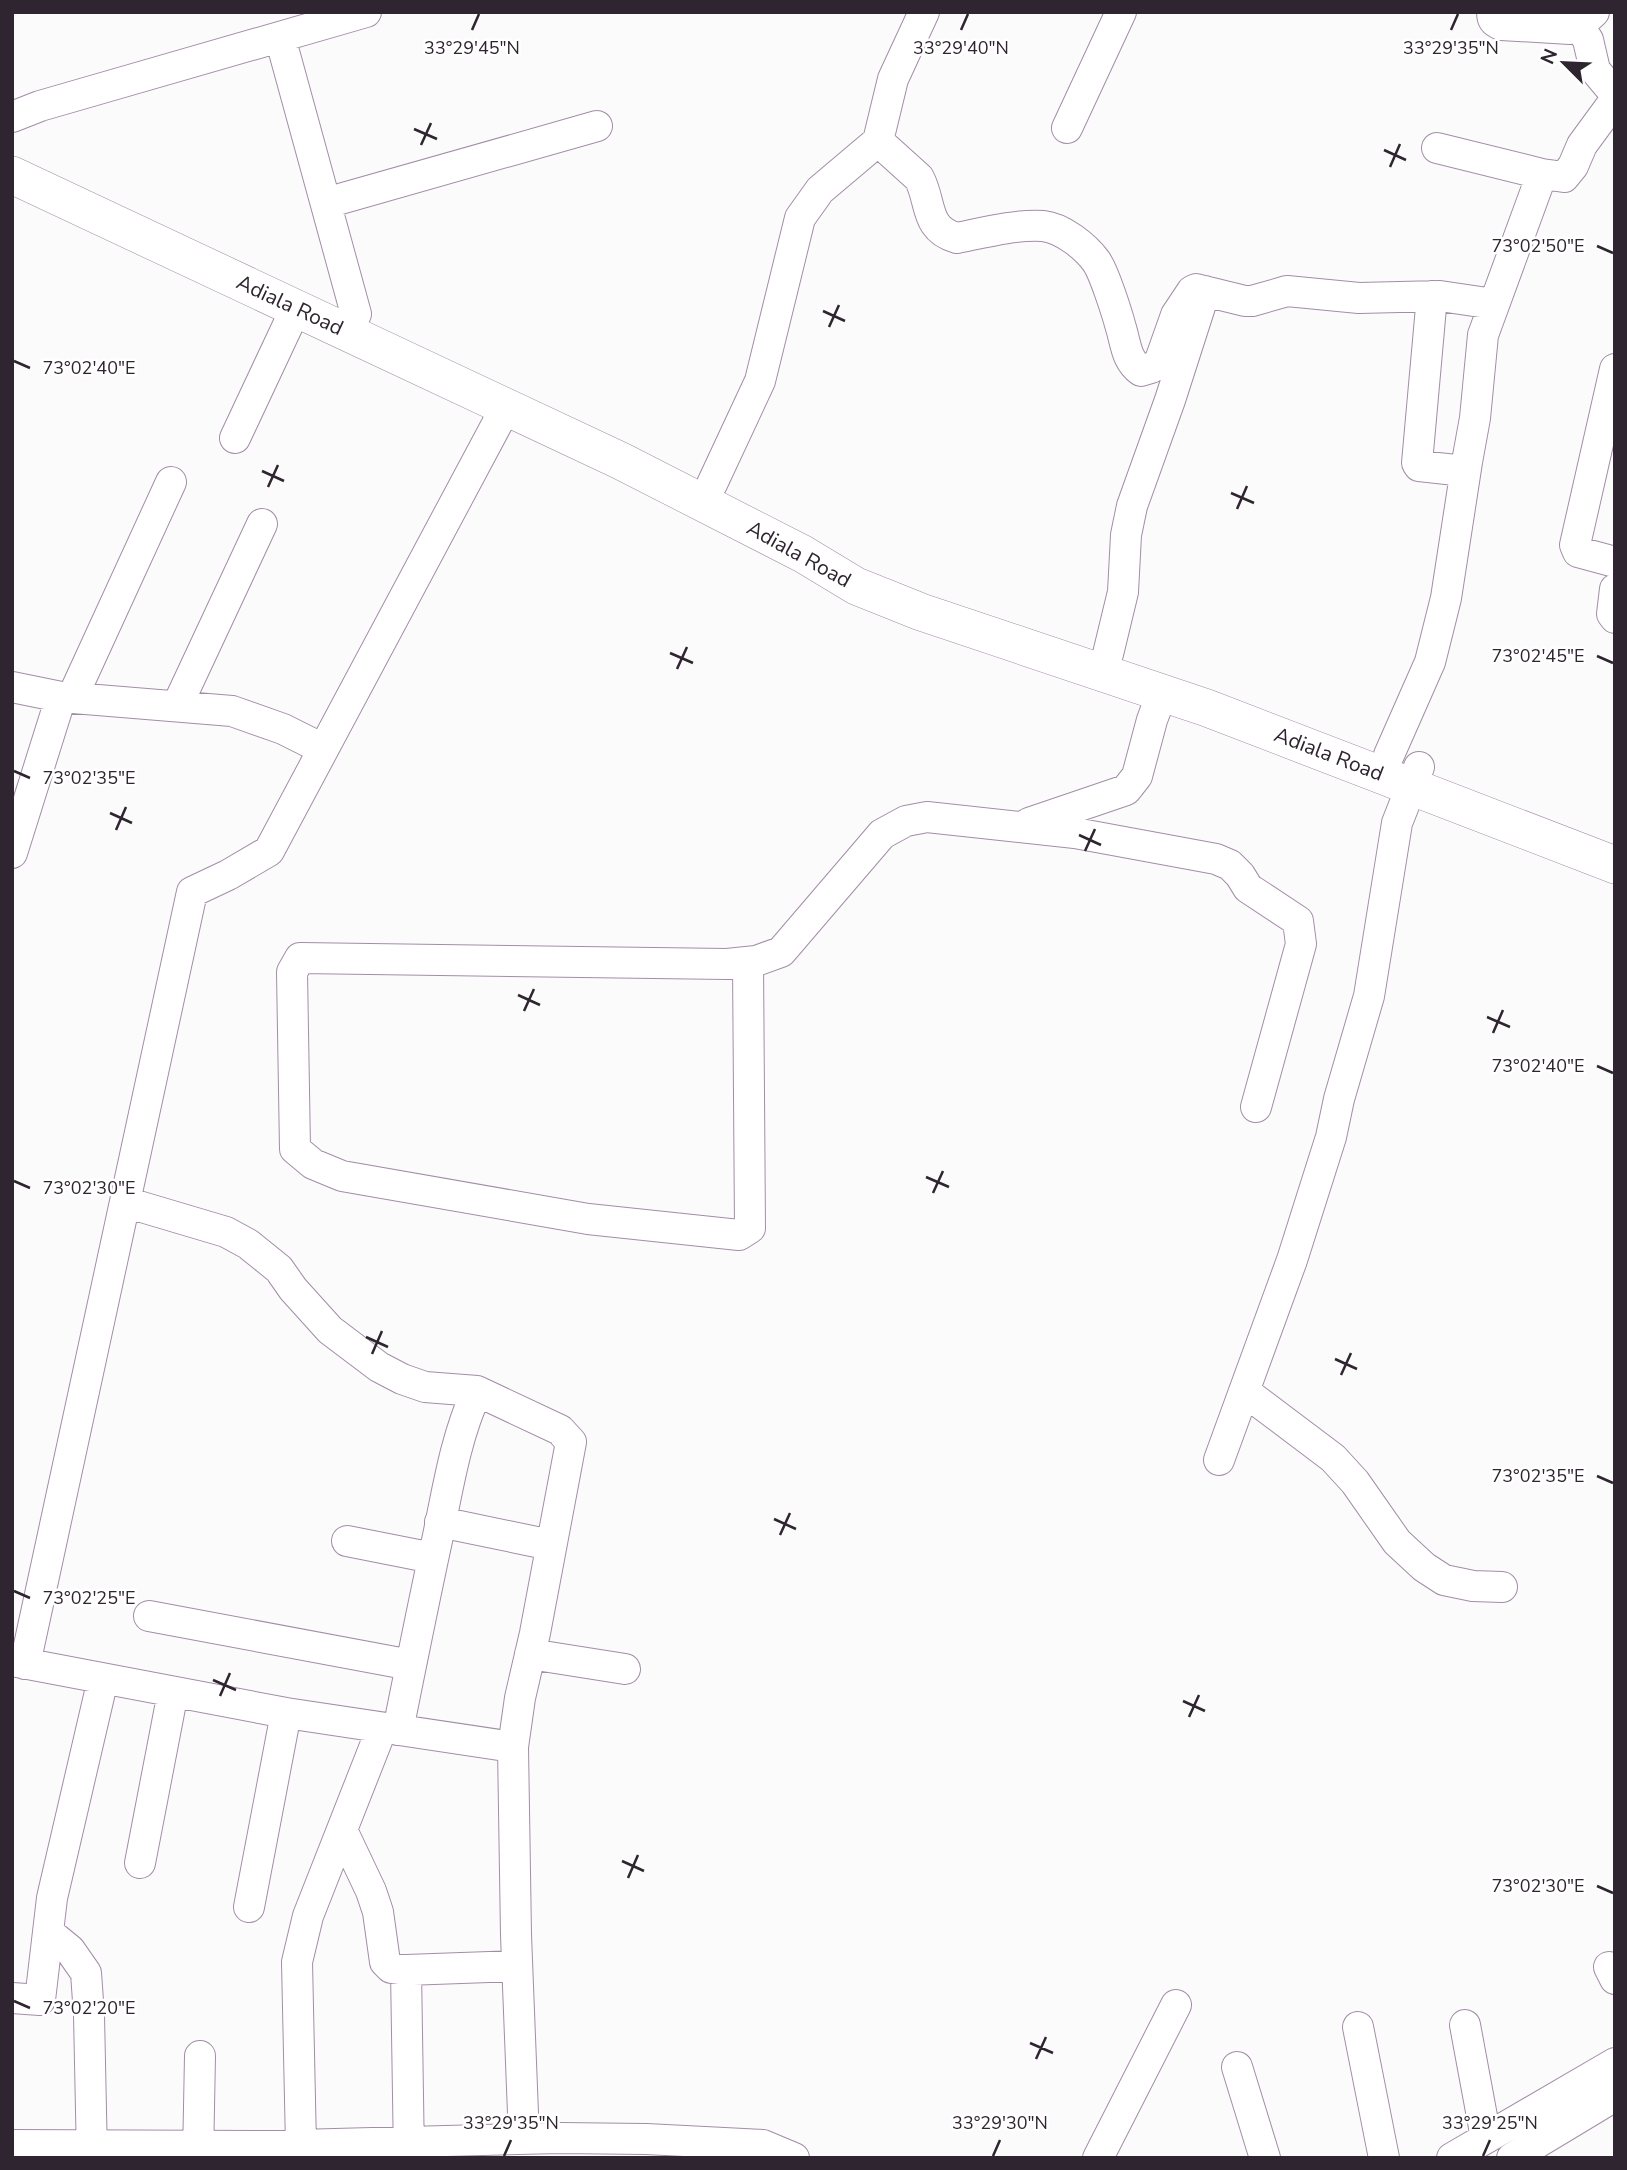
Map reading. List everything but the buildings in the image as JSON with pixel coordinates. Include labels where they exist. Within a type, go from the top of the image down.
[{"type":"main road","name":"Adiala Road","points":[[12,163],[356,314],[630,443],[813,536],[865,568],[928,593],[1214,689],[1407,769],[1615,865]]},
{"type":"main road","name":"Adiala Road","points":[[12,175],[621,461],[791,548],[856,586],[921,612],[1162,693],[1407,769],[1615,843]]},
{"type":"street","points":[[12,117],[40,106],[366,12]]},
{"type":"street","points":[[712,484],[760,381],[800,218],[820,190],[878,141],[893,79],[924,12]]},
{"type":"street","points":[[1067,128],[1121,12]]},
{"type":"street","points":[[1492,12],[1495,23],[1509,27],[1570,29],[1587,19]]},
{"type":"street","points":[[1587,19],[1587,36],[1595,70],[1615,94]]},
{"type":"street","points":[[281,37],[356,314]]},
{"type":"street","points":[[1437,148],[1542,174],[1566,177],[1582,145],[1615,100]]},
{"type":"street","points":[[326,203],[597,126]]},
{"type":"street","points":[[878,141],[919,178],[932,219],[942,232],[957,238],[1041,226],[1053,228],[1088,252],[1098,263],[1128,355],[1133,366],[1140,371],[1151,369],[1159,363],[1176,315],[1196,289],[1245,301],[1287,291],[1359,298],[1432,296],[1494,304]]},
{"type":"street","points":[[1219,1460],[1292,1261],[1331,1137],[1339,1099],[1369,996],[1407,769],[1447,590],[1475,418],[1483,335],[1542,174]]},
{"type":"street","points":[[1108,653],[1123,592],[1126,535],[1132,506],[1205,291]]},
{"type":"street","points":[[1432,296],[1418,463],[1419,466],[1465,471]]},
{"type":"street","points":[[235,438],[296,308]]},
{"type":"street","points":[[1615,369],[1575,545],[1578,552],[1615,562]]},
{"type":"street","points":[[506,407],[269,851],[192,892],[125,1202],[18,1663],[286,1713],[513,1747]]},
{"type":"street","points":[[12,853],[67,697],[171,482]]},
{"type":"street","points":[[177,706],[262,524]]},
{"type":"street","points":[[1615,589],[1612,614],[1615,618]]},
{"type":"street","points":[[12,687],[67,697],[232,711],[283,729],[323,750]]},
{"type":"street","points":[[1018,827],[1126,790],[1137,776],[1162,693]]},
{"type":"street","points":[[748,962],[750,1228],[739,1234],[588,1219],[342,1176],[313,1164],[295,1149],[292,972],[300,958],[727,964],[748,962],[781,952],[882,834],[906,821],[927,817],[1075,833],[1216,859],[1230,865],[1248,888],[1298,921],[1301,944],[1256,1107]]},
{"type":"street","points":[[125,1202],[226,1233],[248,1244],[279,1269],[330,1331],[379,1367],[425,1387],[477,1391],[559,1430],[572,1442],[520,1698],[513,1747],[517,1966],[524,2139]]},
{"type":"street","points":[[302,2145],[297,1962],[308,1916],[342,1830],[390,1729],[411,1665],[459,1441],[477,1391]]},
{"type":"street","points":[[1244,1391],[1333,1458],[1355,1482],[1397,1542],[1423,1567],[1444,1580],[1473,1586],[1502,1587]]},
{"type":"street","points":[[440,1522],[551,1545]]},
{"type":"street","points":[[347,1541],[433,1558]]},
{"type":"street","points":[[149,1616],[411,1665]]},
{"type":"street","points":[[530,1654],[625,1669]]},
{"type":"street","points":[[12,1998],[40,2000],[52,1898],[103,1679]]},
{"type":"street","points":[[140,1863],[173,1692]]},
{"type":"street","points":[[249,1907],[286,1713]]},
{"type":"street","points":[[342,1830],[371,1891],[378,1912],[385,1962],[391,1968],[406,1970],[517,1966]]},
{"type":"street","points":[[48,1931],[70,1950],[86,1973],[91,2152]]},
{"type":"street","points":[[406,1970],[409,2150]]},
{"type":"street","points":[[1098,2158],[1175,2005]]},
{"type":"street","points":[[1465,2025],[1486,2138]]},
{"type":"street","points":[[1358,2027],[1384,2158]]},
{"type":"street","points":[[198,2152],[200,2056]]},
{"type":"street","points":[[1452,2158],[1615,2063]]},
{"type":"street","points":[[1237,2067],[1264,2157]]},
{"type":"street","points":[[1512,2158],[1615,2096]]},
{"type":"street","points":[[12,2145],[91,2152],[198,2152],[302,2145],[409,2150],[524,2139],[646,2139],[762,2145],[794,2158]]}]
